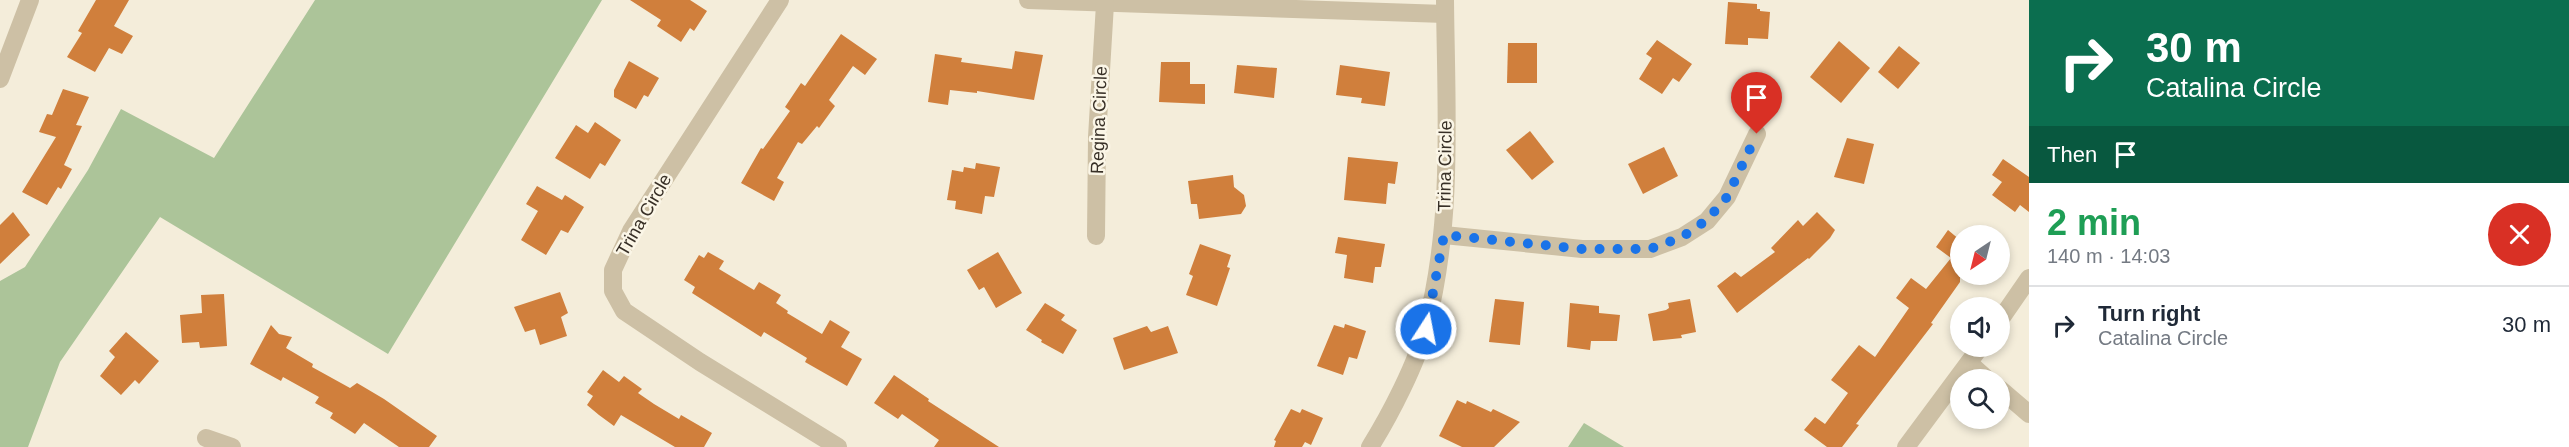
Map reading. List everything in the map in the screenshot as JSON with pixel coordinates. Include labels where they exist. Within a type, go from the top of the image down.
[{"type":"street","points":[[0,79],[30,0]]},
{"type":"street","name":"Trina Circle","points":[[780,0],[631,231],[613,270],[612,291],[624,311],[700,362],[838,447]]},
{"type":"street","name":"Trina Circle","points":[[1028,0],[1105,4],[1445,7],[1447,177],[1444,235],[1426,329],[1399,395],[1370,447]]},
{"type":"street","name":"Regina Circle","points":[[1096,236],[1096,136],[1105,4]]},
{"type":"street","points":[[1444,235],[1582,249],[1650,249],[1682,237],[1707,220],[1727,197],[1757,134]]},
{"type":"street","points":[[2010,306],[2029,278]]},
{"type":"street","points":[[1906,447],[1973,357]]},
{"type":"street","points":[[1969,363],[1976,369]]},
{"type":"street","points":[[2010,398],[2029,414]]},
{"type":"street","points":[[206,438],[232,447]]},
{"type":"green space","points":[[315,0],[602,0],[388,354],[160,217],[60,362],[28,447],[0,447],[0,281],[25,267],[88,170],[121,109],[214,158]]},
{"type":"green space","points":[[1584,423],[1624,447],[1568,447]]},
{"type":"building","points":[[96,0],[129,0],[114,26],[133,36],[122,54],[109,48],[95,72],[67,57],[82,33],[78,31]]},
{"type":"building","points":[[630,0],[690,0],[707,11],[694,31],[690,28],[681,42],[657,26],[661,20]]},
{"type":"building","points":[[1728,2],[1757,4],[1757,9],[1760,11],[1770,12],[1768,39],[1748,38],[1748,45],[1725,44]]},
{"type":"building","points":[[841,34],[877,59],[865,75],[853,66],[829,100],[835,106],[819,128],[817,126],[802,144],[798,142],[777,178],[784,182],[774,201],[741,183],[761,148],[763,149],[790,111],[785,107],[801,83],[805,86]]},
{"type":"building","points":[[1657,40],[1692,64],[1679,82],[1673,78],[1662,94],[1639,79],[1652,58],[1646,54]]},
{"type":"building","points":[[1839,41],[1870,68],[1841,103],[1810,77]]},
{"type":"building","points":[[1508,43],[1537,43],[1537,83],[1507,83]]},
{"type":"building","points":[[1899,46],[1920,63],[1898,89],[1878,72]]},
{"type":"building","points":[[1015,51],[1043,55],[1034,100],[977,91],[977,93],[950,90],[948,105],[928,102],[935,54],[962,58],[961,62],[1012,69]]},
{"type":"building","points":[[629,61],[659,78],[648,97],[644,95],[636,109],[614,97],[614,90]]},
{"type":"building","points":[[1161,62],[1190,62],[1190,84],[1205,84],[1205,104],[1159,102]]},
{"type":"building","points":[[1237,65],[1277,68],[1274,98],[1234,93]]},
{"type":"building","points":[[1340,65],[1390,72],[1385,106],[1361,103],[1362,98],[1336,95]]},
{"type":"building","points":[[63,89],[89,97],[76,125],[82,126],[64,165],[72,169],[61,189],[58,187],[47,205],[22,192],[56,137],[39,132],[47,114],[52,115]]},
{"type":"building","points":[[595,122],[621,140],[605,166],[600,163],[590,179],[555,158],[576,125],[588,133]]},
{"type":"building","points":[[1530,131],[1554,162],[1532,180],[1506,150]]},
{"type":"building","points":[[1847,138],[1874,144],[1864,184],[1834,177]]},
{"type":"building","points":[[1664,147],[1678,176],[1643,194],[1628,164]]},
{"type":"building","points":[[1348,157],[1398,162],[1395,184],[1388,183],[1386,204],[1344,200]]},
{"type":"building","points":[[2003,159],[2029,177],[2029,212],[2020,205],[2015,212],[1992,195],[2002,182],[1992,175]]},
{"type":"building","points":[[976,163],[1000,167],[994,197],[985,196],[982,214],[955,209],[956,201],[947,200],[952,170],[963,172],[964,167],[975,169]]},
{"type":"building","points":[[1233,175],[1234,187],[1244,195],[1246,206],[1241,214],[1199,219],[1197,204],[1191,204],[1188,181]]},
{"type":"building","points":[[537,186],[562,200],[565,195],[584,207],[568,233],[561,230],[546,255],[521,240],[538,211],[526,204]]},
{"type":"building","points":[[13,212],[30,235],[0,264],[0,225]]},
{"type":"building","points":[[1817,212],[1835,230],[1830,238],[1809,259],[1737,313],[1717,286],[1735,272],[1741,277],[1775,252],[1771,248],[1798,220],[1803,226]]},
{"type":"building","points":[[1948,230],[1950,232],[1950,257],[1936,247]]},
{"type":"building","points":[[1338,237],[1385,244],[1381,267],[1375,267],[1373,283],[1344,278],[1347,255],[1335,253]]},
{"type":"building","points":[[1200,244],[1231,255],[1227,267],[1230,268],[1217,306],[1186,295],[1193,276],[1189,274]]},
{"type":"building","points":[[708,252],[724,261],[719,269],[754,290],[759,282],[781,295],[776,303],[788,311],[787,313],[822,334],[830,320],[850,332],[841,347],[862,359],[847,386],[805,362],[807,358],[764,332],[761,337],[692,293],[695,287],[684,280],[699,255],[704,258]]},
{"type":"building","points":[[998,252],[1022,293],[996,308],[984,287],[979,290],[967,270]]},
{"type":"building","points":[[1950,259],[1950,285],[1958,285],[1931,323],[1933,324],[1856,424],[1859,425],[1842,447],[1827,447],[1804,430],[1815,417],[1825,424],[1848,393],[1831,380],[1859,345],[1875,357],[1909,308],[1896,298],[1911,278],[1926,289]]},
{"type":"building","points":[[560,292],[568,313],[561,317],[567,336],[540,345],[535,329],[525,332],[514,307]]},
{"type":"building","points":[[224,294],[227,346],[200,348],[199,342],[182,343],[180,315],[202,313],[201,295]]},
{"type":"building","points":[[1495,299],[1524,302],[1520,345],[1489,342]]},
{"type":"building","points":[[1690,299],[1696,332],[1681,335],[1682,338],[1653,341],[1648,314],[1666,310],[1669,308],[1668,303]]},
{"type":"building","points":[[1045,303],[1065,315],[1061,320],[1077,330],[1063,354],[1041,342],[1042,340],[1026,330]]},
{"type":"building","points":[[1570,303],[1599,306],[1599,313],[1620,315],[1617,341],[1591,341],[1590,350],[1567,347]]},
{"type":"building","points":[[1345,324],[1366,331],[1357,359],[1349,357],[1343,375],[1317,366],[1334,325],[1344,328]]},
{"type":"building","points":[[271,325],[279,334],[292,337],[286,348],[313,364],[312,367],[350,388],[357,383],[437,436],[429,447],[399,447],[364,423],[355,434],[330,418],[333,413],[315,403],[319,397],[283,377],[281,381],[250,364]]},
{"type":"building","points":[[1147,326],[1151,332],[1168,326],[1178,353],[1124,370],[1113,338]]},
{"type":"building","points":[[126,332],[159,361],[139,384],[135,380],[121,395],[100,376],[115,357],[109,351]]},
{"type":"building","points":[[603,370],[619,382],[624,376],[642,389],[638,393],[654,404],[679,419],[681,415],[712,433],[704,447],[675,447],[621,415],[614,426],[599,415],[587,405],[593,396],[587,392]]},
{"type":"building","points":[[894,375],[929,399],[928,401],[999,447],[934,447],[939,440],[902,414],[898,419],[874,403]]},
{"type":"building","points":[[1457,400],[1466,404],[1467,401],[1491,412],[1493,409],[1520,422],[1494,447],[1462,447],[1439,436]]},
{"type":"building","points":[[1291,409],[1300,413],[1302,409],[1323,418],[1311,445],[1305,442],[1302,447],[1274,447],[1276,441],[1274,440]]},
{"type":"route","points":[[1426,329],[1444,235],[1582,249],[1650,249],[1682,237],[1707,220],[1727,197],[1757,134]]}]
